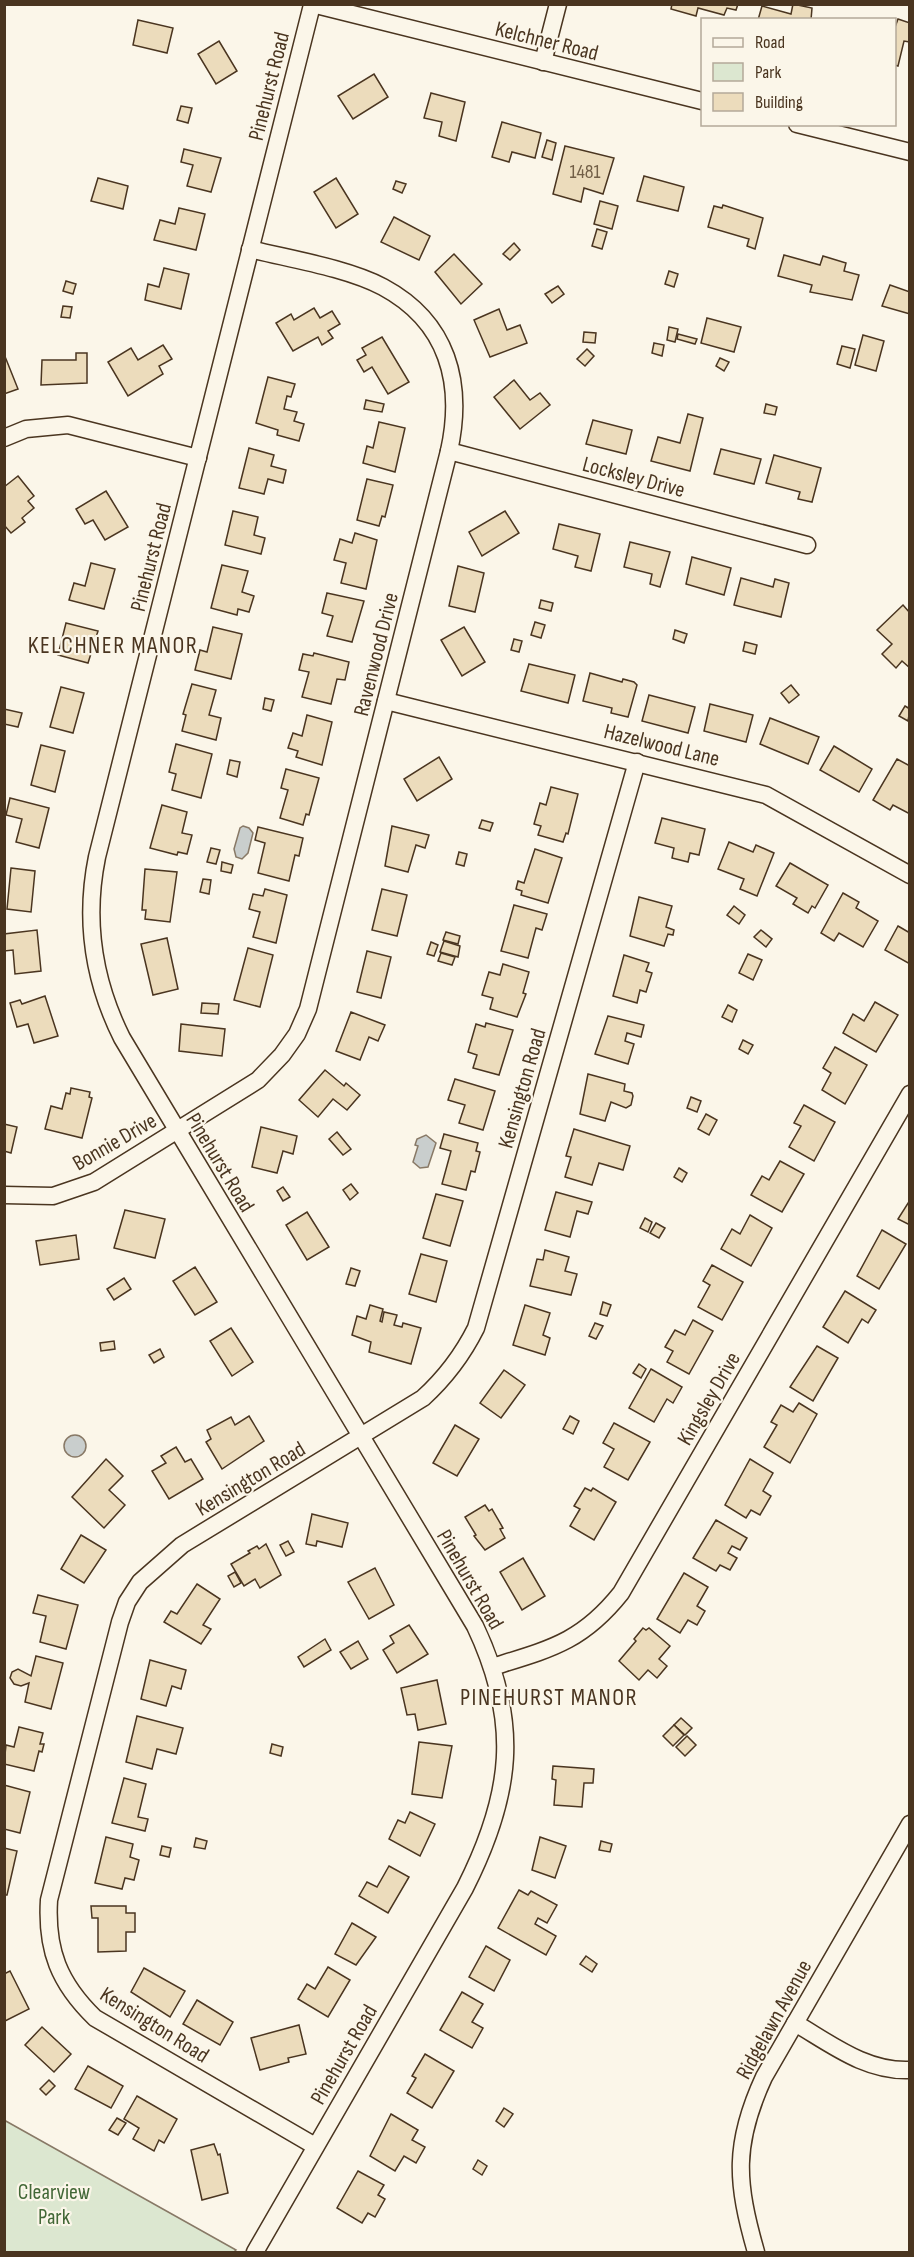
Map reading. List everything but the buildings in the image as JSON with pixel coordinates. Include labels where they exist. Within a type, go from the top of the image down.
[{"type":"street","name":"Kelchner Road","points":[[312,4],[701,101]]},
{"type":"street","name":"Pinehurst Road","points":[[255,2253],[465,1888],[494,1824],[505,1772],[503,1712],[492,1667],[475,1626],[175,1131],[107,1007],[91,944],[90,900],[97,857],[312,4]]},
{"type":"street","points":[[543,62],[558,4]]},
{"type":"street","points":[[805,126],[909,153]]},
{"type":"street","name":"Ravenwood Drive","points":[[175,1131],[258,1080],[282,1055],[297,1034],[308,1009],[455,422],[456,399],[445,353],[434,332],[401,298],[359,278],[250,249]]},
{"type":"street","points":[[4,438],[27,429],[68,426],[198,458]]},
{"type":"street","name":"Locksley Drive","points":[[449,451],[807,545]]},
{"type":"street","name":"Hazelwood Lane","points":[[386,701],[766,795],[909,875]]},
{"type":"street","name":"Kensington Road","points":[[315,2146],[111,2029],[87,2010],[68,1988],[54,1958],[48,1920],[49,1900],[120,1622],[127,1602],[140,1582],[182,1545],[423,1398],[446,1377],[463,1354],[476,1328],[637,762]]},
{"type":"street","name":"Kingsley Drive","points":[[492,1667],[566,1642],[587,1629],[621,1593],[909,1094]]},
{"type":"street","name":"Bonnie Drive","points":[[4,1195],[33,1197],[73,1190],[94,1182],[175,1131]]},
{"type":"street","name":"Ridgelawn Avenue","points":[[756,2253],[740,2186],[740,2154],[750,2106],[764,2077],[909,1824]]},
{"type":"street","points":[[795,2023],[872,2066],[892,2070],[909,2070]]},
{"type":"green space","name":"Clearview Park","points":[[4,2120],[236,2250],[234,2252],[5,2252]]},
{"type":"shaded area","points":[[243,826],[249,828],[253,833],[248,853],[242,859],[236,857],[234,849],[240,828]]},
{"type":"shaded area","points":[[426,1135],[436,1143],[428,1167],[420,1168],[413,1162],[418,1146],[415,1145],[417,1139]]},
{"type":"shaded area","points":[[75,1435],[83,1438],[86,1446],[83,1454],[75,1457],[67,1454],[64,1446],[67,1438]]},
{"type":"district","name":"KELCHNER MANOR","points":[[113,645]]},
{"type":"district","name":"PINEHURST MANOR","points":[[549,1697]]}]
